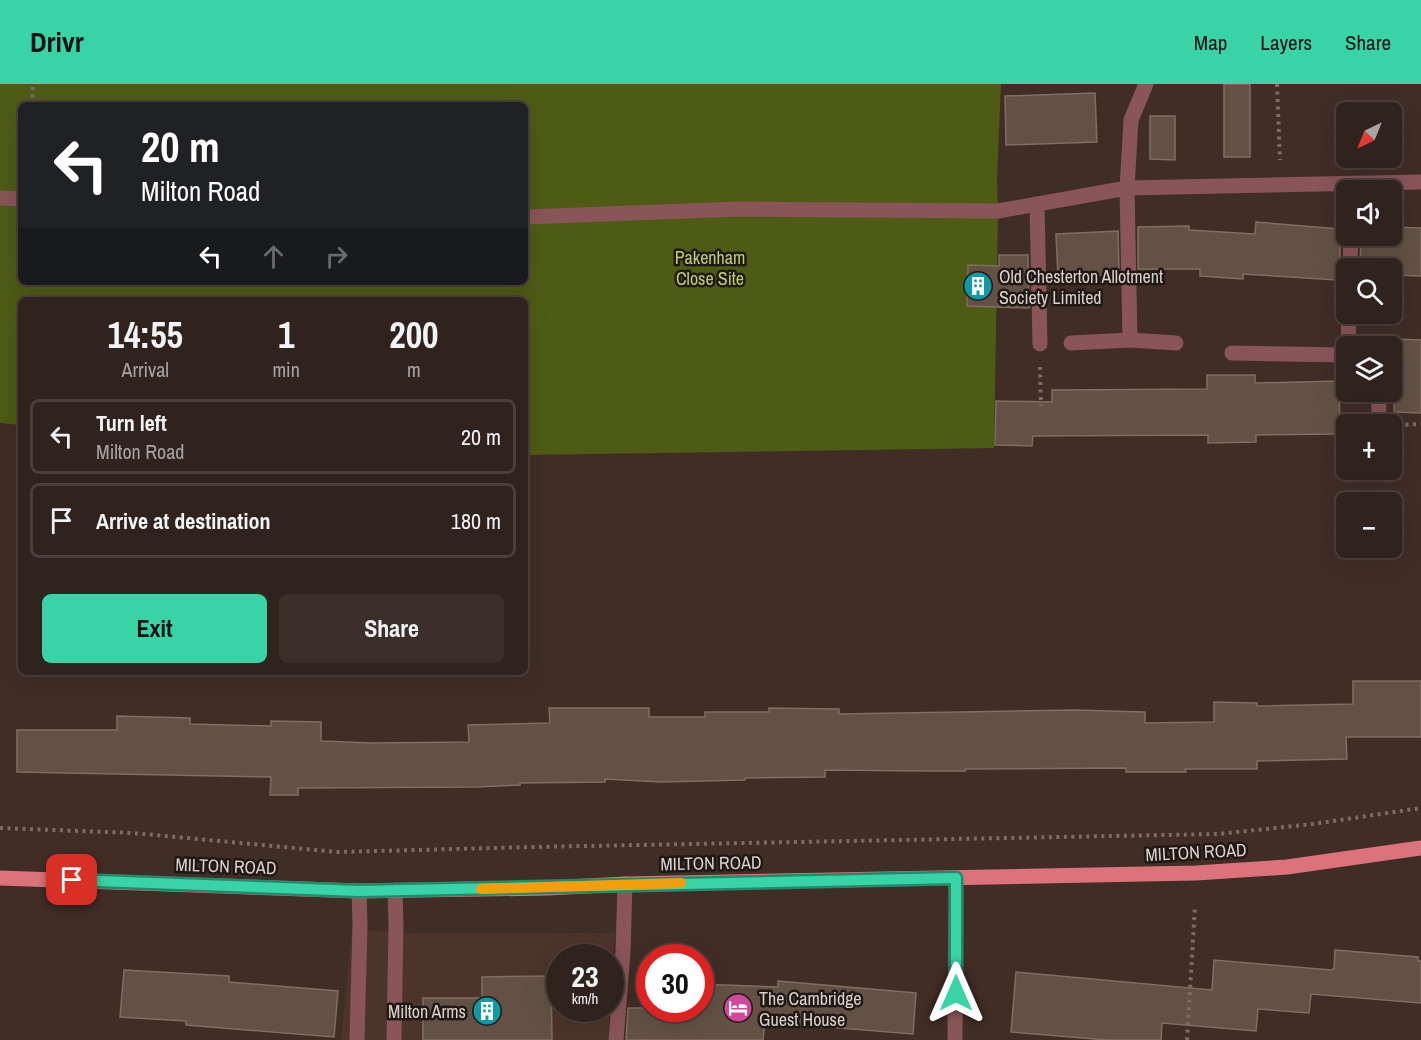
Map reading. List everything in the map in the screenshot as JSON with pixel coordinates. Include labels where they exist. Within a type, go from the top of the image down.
[{"type":"main road","name":"MILTON ROAD","points":[[0,878],[359,891],[548,888],[625,884],[1196,873],[1287,867],[1421,848]]},
{"type":"street","points":[[1130,340],[1127,188],[1131,120],[1146,84]]},
{"type":"street","points":[[1402,183],[1421,182]]},
{"type":"street","points":[[528,217],[739,209],[998,211],[1127,188],[1280,185],[1336,187]]},
{"type":"street","points":[[0,198],[18,199]]},
{"type":"street","points":[[1036,204],[1040,344]]},
{"type":"street","points":[[1071,343],[1130,340],[1176,343]]},
{"type":"street","points":[[1232,353],[1336,355]]},
{"type":"street","points":[[1379,402],[1379,411]]},
{"type":"street","points":[[955,1040],[956,878]]},
{"type":"street","points":[[616,1040],[623,952],[625,884]]},
{"type":"street","points":[[394,1040],[395,890]]},
{"type":"street","points":[[357,1040],[359,891]]},
{"type":"path","points":[[32,102],[33,84]]},
{"type":"path","points":[[1278,84],[1280,185]]},
{"type":"path","points":[[0,828],[134,833],[337,852],[1218,834],[1313,824],[1421,808]]},
{"type":"path","points":[[1187,1040],[1195,907]]},
{"type":"shaded area","points":[[352,930],[414,933],[615,933],[614,944],[546,944],[546,1022],[609,1022],[608,1040],[341,1040]]},
{"type":"green space","name":"Pakenham Close Site","points":[[0,84],[1001,84],[997,179],[994,448],[528,455],[528,297],[18,297],[18,425],[0,423]]},
{"type":"building","points":[[1224,84],[1250,84],[1250,157],[1224,157]]},
{"type":"building","points":[[1095,93],[1097,142],[1006,145],[1005,96]]},
{"type":"building","points":[[1150,116],[1175,116],[1175,160],[1150,159]]},
{"type":"building","points":[[1256,222],[1336,229],[1336,246],[1340,246],[1340,258],[1336,258],[1336,280],[1243,274],[1243,279],[1200,276],[1200,269],[1138,269],[1138,227],[1189,226],[1189,230],[1255,234]]},
{"type":"building","points":[[1402,227],[1421,228],[1421,276],[1402,275],[1402,258],[1360,258],[1361,246],[1402,246]]},
{"type":"building","points":[[1118,231],[1119,269],[1110,269],[1110,275],[1058,277],[1056,234]]},
{"type":"building","points":[[999,255],[1028,255],[1029,308],[967,306],[968,265],[999,266]]},
{"type":"building","points":[[1402,339],[1421,340],[1421,413],[1394,412],[1394,402],[1402,402]]},
{"type":"building","points":[[1207,375],[1255,375],[1255,383],[1336,381],[1336,402],[1339,402],[1340,414],[1336,414],[1336,434],[1256,435],[1256,442],[1208,443],[1208,435],[1033,436],[1032,446],[995,445],[996,401],[1052,402],[1052,390],[1207,389]]},
{"type":"building","points":[[1353,681],[1421,681],[1421,737],[1346,737],[1347,759],[1257,761],[1257,769],[1185,769],[1186,772],[1126,772],[1126,768],[965,769],[965,771],[825,770],[825,777],[745,778],[745,780],[661,782],[605,779],[605,782],[520,783],[520,785],[477,787],[298,788],[298,795],[270,795],[271,777],[17,772],[17,730],[117,730],[117,716],[190,718],[190,724],[271,726],[271,721],[321,722],[321,741],[371,743],[469,742],[468,725],[550,723],[549,708],[649,708],[649,717],[705,717],[705,712],[769,712],[769,708],[839,709],[839,714],[1074,710],[1145,712],[1145,723],[1214,722],[1214,702],[1257,703],[1257,706],[1353,704]]},
{"type":"building","points":[[1335,950],[1418,957],[1418,961],[1421,961],[1421,1003],[1311,994],[1309,1013],[1258,1009],[1256,1031],[1162,1023],[1161,1040],[1107,1040],[1011,1032],[1016,972],[1212,990],[1214,960],[1331,970],[1334,969]]},
{"type":"building","points":[[124,970],[229,976],[229,982],[338,991],[334,1037],[186,1025],[186,1021],[120,1017]]},
{"type":"building","name":"Milton Arms","points":[[546,976],[546,1022],[552,1022],[552,1040],[423,1040],[423,998],[482,998],[482,977]]},
{"type":"building","points":[[778,981],[916,993],[913,1034],[765,1022],[763,1040],[626,1040],[628,1008],[636,1008],[636,1022],[714,1022],[714,985],[778,987]]},
{"type":"slow traffic","points":[[481,889],[681,883]]},
{"type":"place","name":"Old Chesterton Allotment Society Limited","points":[[978,286]]},
{"type":"place","name":"The Cambridge Guest House","points":[[738,1008]]},
{"type":"place","name":"Milton Arms","points":[[487,1011]]},
{"type":"route","points":[[72,880],[359,891],[956,878],[956,993]]}]
